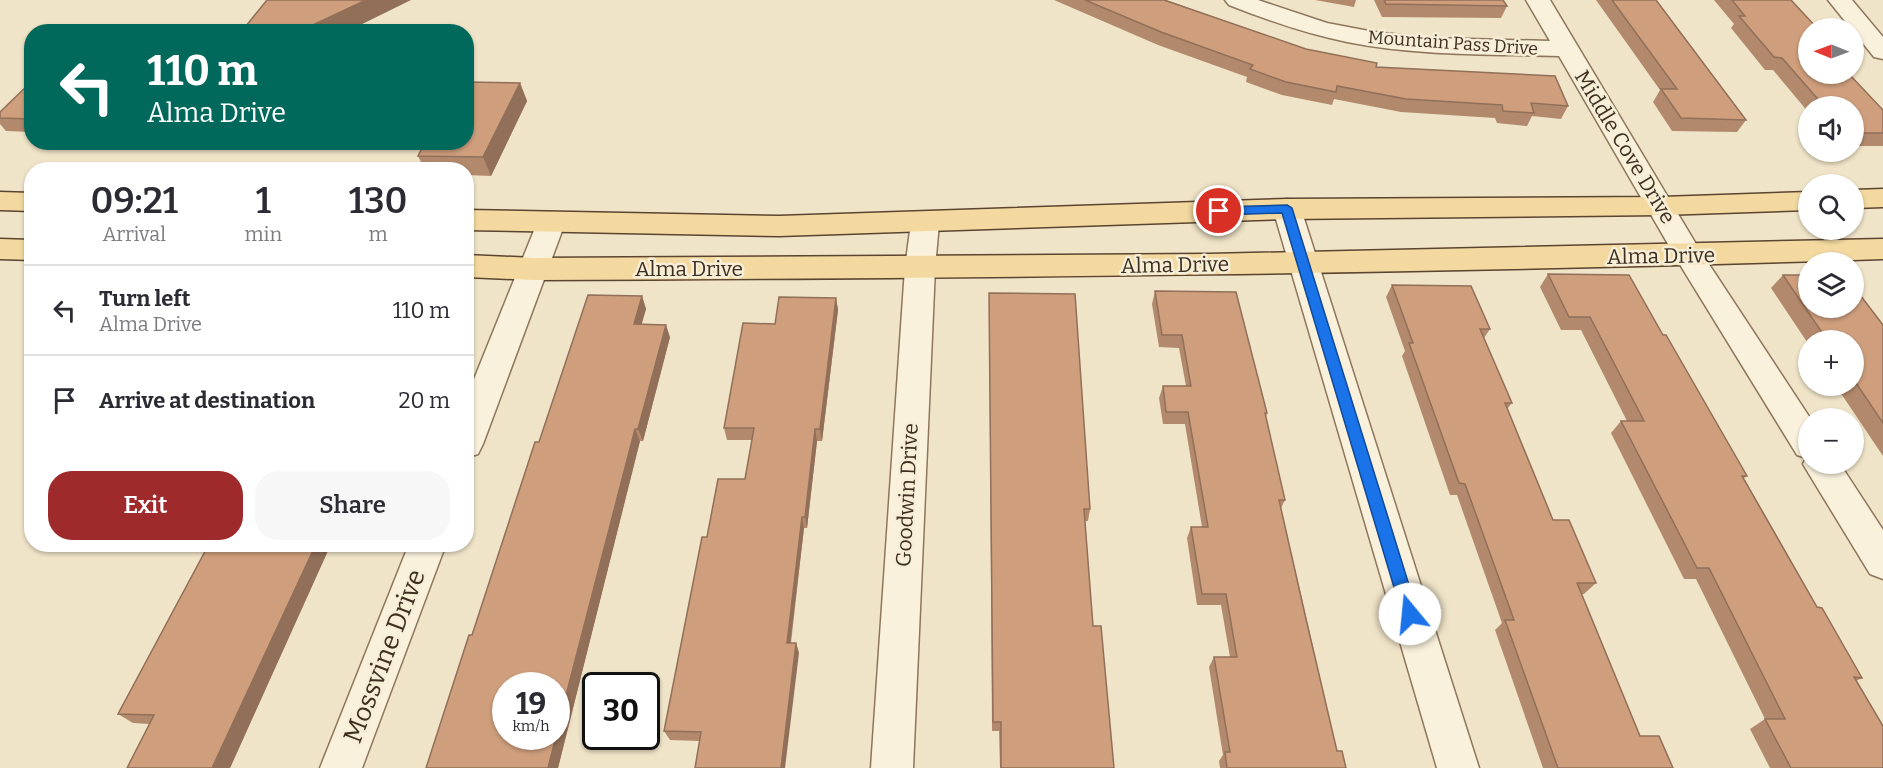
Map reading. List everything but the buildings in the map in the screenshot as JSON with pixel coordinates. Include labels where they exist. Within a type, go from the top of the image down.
[{"type":"main road","points":[[1864,199],[1883,198]]},
{"type":"main road","points":[[0,201],[24,202]]},
{"type":"main road","name":"Alma Drive","points":[[474,220],[551,224],[779,226],[925,223],[1287,208],[1662,206],[1798,201]]},
{"type":"main road","points":[[0,249],[24,250]]},
{"type":"main road","name":"Alma Drive","points":[[474,266],[534,269],[920,268],[1689,256],[1883,249]]},
{"type":"street","name":"Mountain Pass Drive","points":[[1237,0],[1295,22],[1347,35],[1402,43],[1567,49]]},
{"type":"street","name":"Middle Cove Drive","points":[[1538,0],[1662,206],[1689,256],[1798,428]]},
{"type":"street","points":[[1840,0],[1883,52]]},
{"type":"street","points":[[1287,208],[1458,768]]},
{"type":"street","name":"Goodwin Drive","points":[[892,768],[920,268],[925,223]]},
{"type":"street","points":[[474,423],[551,224]]},
{"type":"street","points":[[1827,474],[1883,562]]},
{"type":"street","name":"Mossvine Drive","points":[[341,768],[425,552]]},
{"type":"route","points":[[1219,211],[1287,208],[1410,614]]}]
